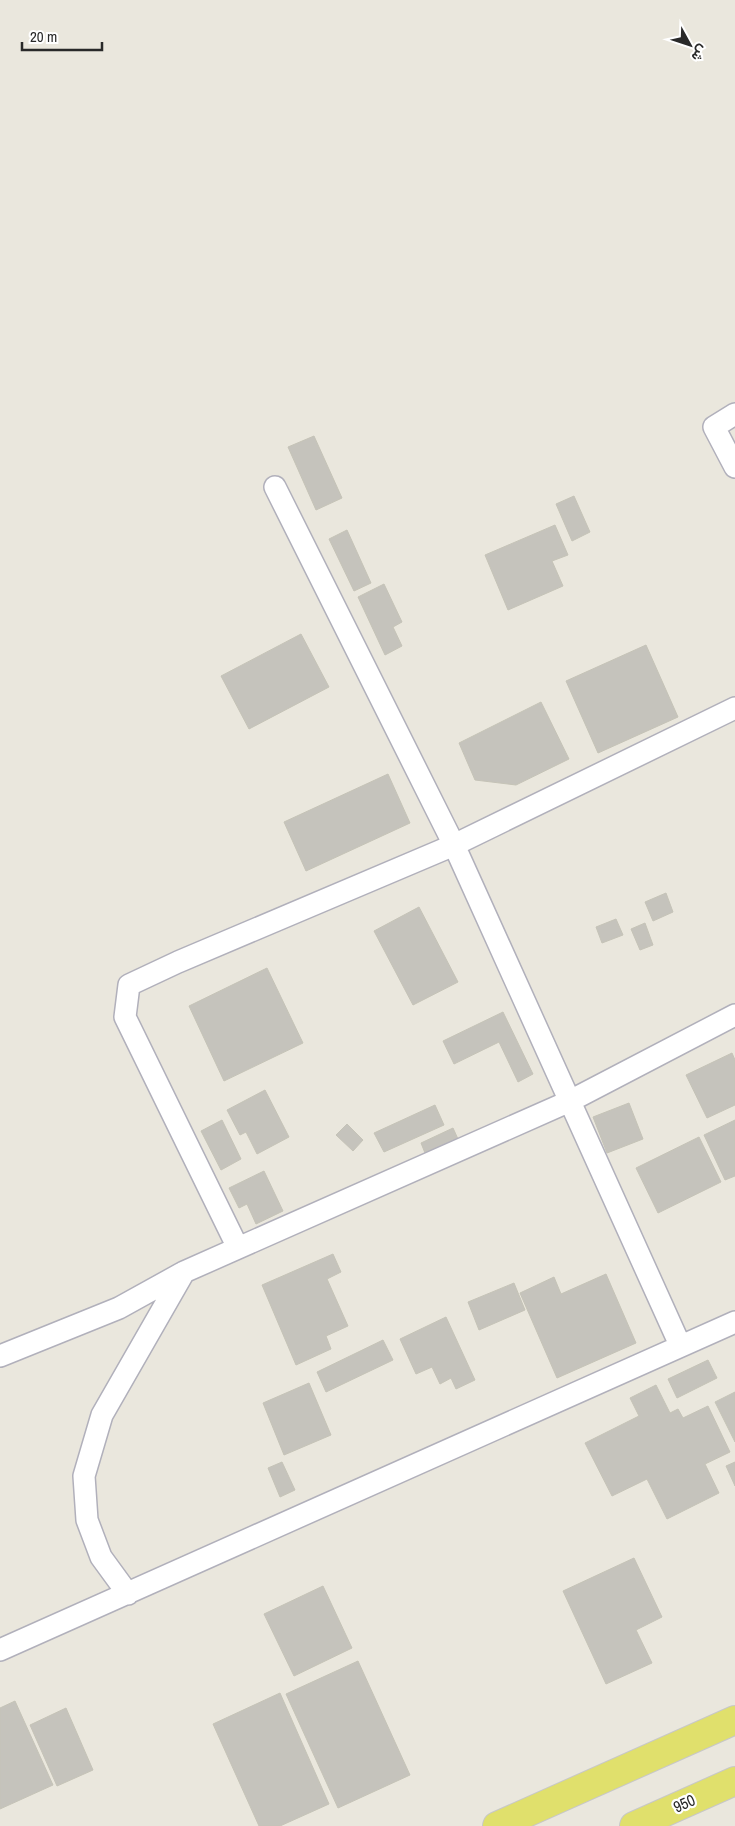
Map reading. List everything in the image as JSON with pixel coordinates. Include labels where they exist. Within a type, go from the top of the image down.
[{"type":"main road","points":[[497,1826],[735,1720]]},
{"type":"main road","name":"950","points":[[634,1826],[735,1781]]},
{"type":"street","points":[[735,414],[714,427],[735,467]]},
{"type":"street","points":[[275,487],[454,845],[680,1345]]},
{"type":"street","points":[[238,1248],[125,1017],[128,985],[454,845],[735,708]]},
{"type":"street","points":[[0,1356],[119,1308],[184,1272],[570,1101],[735,1015]]},
{"type":"street","points":[[128,1594],[101,1557],[87,1520],[84,1476],[102,1415],[184,1272]]},
{"type":"street","points":[[0,1650],[735,1322]]},
{"type":"building","points":[[314,436],[342,498],[316,510],[288,447]]},
{"type":"building","points":[[574,496],[590,532],[572,541],[556,504]]},
{"type":"building","points":[[555,525],[568,555],[552,561],[563,586],[508,610],[485,555]]},
{"type":"building","points":[[347,530],[371,583],[354,591],[329,539]]},
{"type":"building","points":[[384,584],[402,622],[393,627],[402,646],[385,655],[358,597]]},
{"type":"building","points":[[301,634],[329,687],[249,729],[221,676]]},
{"type":"building","points":[[646,645],[678,717],[598,753],[566,681]]},
{"type":"building","points":[[541,702],[569,759],[516,785],[475,780],[459,743]]},
{"type":"building","points":[[388,774],[410,823],[306,871],[284,822]]},
{"type":"building","points":[[666,893],[673,912],[653,921],[645,902]]},
{"type":"building","points":[[419,907],[458,982],[413,1005],[374,931]]},
{"type":"building","points":[[616,919],[623,935],[602,943],[596,927]]},
{"type":"building","points":[[645,923],[653,945],[640,950],[631,929]]},
{"type":"building","points":[[267,968],[303,1043],[224,1081],[189,1006]]},
{"type":"building","points":[[503,1012],[533,1074],[518,1082],[499,1042],[454,1064],[443,1041]]},
{"type":"building","points":[[732,1053],[735,1060],[735,1105],[707,1118],[686,1075]]},
{"type":"building","points":[[265,1090],[289,1137],[257,1154],[246,1132],[240,1135],[227,1110]]},
{"type":"building","points":[[629,1103],[643,1139],[607,1153],[593,1117]]},
{"type":"building","points":[[435,1105],[444,1125],[384,1152],[374,1133]]},
{"type":"building","points":[[222,1120],[241,1159],[221,1170],[201,1131]]},
{"type":"building","points":[[735,1120],[735,1176],[725,1180],[704,1135]]},
{"type":"building","points":[[347,1124],[363,1140],[353,1151],[336,1135]]},
{"type":"building","points":[[453,1128],[458,1139],[425,1153],[421,1143]]},
{"type":"building","points":[[699,1137],[721,1182],[658,1213],[636,1168]]},
{"type":"building","points":[[264,1171],[283,1211],[256,1224],[247,1204],[239,1208],[229,1188]]},
{"type":"building","points":[[333,1254],[341,1272],[327,1279],[348,1326],[326,1336],[331,1349],[296,1365],[262,1285]]},
{"type":"building","points":[[606,1274],[636,1343],[557,1378],[520,1293],[554,1277],[561,1294]]},
{"type":"building","points":[[514,1283],[525,1310],[479,1330],[468,1302]]},
{"type":"building","points":[[446,1317],[475,1380],[456,1389],[451,1378],[440,1384],[432,1367],[416,1374],[400,1339]]},
{"type":"building","points":[[383,1340],[393,1360],[326,1392],[317,1372]]},
{"type":"building","points":[[708,1360],[717,1378],[677,1398],[668,1379]]},
{"type":"building","points":[[309,1383],[331,1435],[284,1455],[263,1403]]},
{"type":"building","points":[[656,1385],[670,1413],[678,1409],[683,1418],[708,1406],[730,1452],[705,1464],[719,1493],[667,1519],[647,1479],[612,1496],[585,1443],[639,1416],[630,1398]]},
{"type":"building","points":[[735,1392],[735,1442],[715,1402]]},
{"type":"building","points":[[282,1462],[295,1490],[280,1497],[268,1468]]},
{"type":"building","points":[[735,1462],[735,1486],[726,1466]]},
{"type":"building","points":[[634,1558],[662,1617],[636,1630],[652,1663],[606,1684],[563,1591]]},
{"type":"building","points":[[323,1586],[352,1648],[294,1676],[264,1614]]},
{"type":"building","points":[[358,1661],[410,1775],[338,1808],[286,1694]]},
{"type":"building","points":[[280,1693],[329,1804],[280,1826],[259,1826],[213,1724]]},
{"type":"building","points":[[15,1701],[53,1785],[0,1809],[0,1708]]},
{"type":"building","points":[[66,1708],[93,1770],[57,1786],[30,1725]]}]
